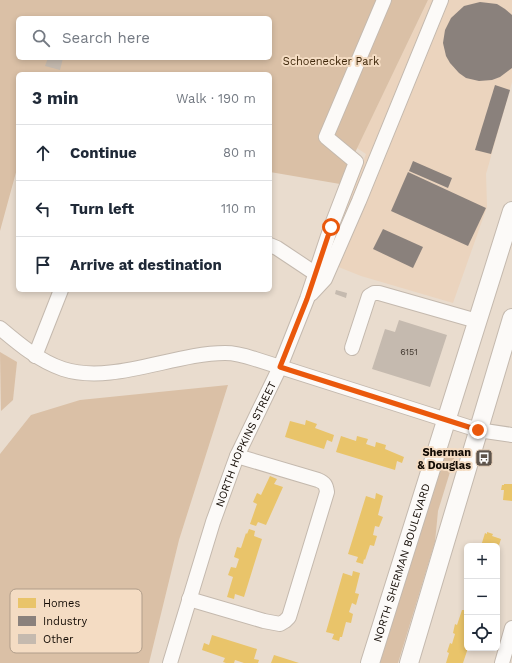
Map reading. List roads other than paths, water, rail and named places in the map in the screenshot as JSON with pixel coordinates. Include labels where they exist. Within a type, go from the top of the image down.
[{"type":"main road","name":"NORTH SHERMAN BOULEVARD","points":[[370,663],[512,211]]},
{"type":"main road","points":[[409,663],[512,318]]},
{"type":"street","name":"NORTH HOPKINS STREET","points":[[170,663],[213,522],[237,456],[280,367],[307,299],[331,227],[356,162],[326,137],[384,0]]},
{"type":"street","points":[[307,299],[325,279],[359,201],[441,0]]},
{"type":"street","points":[[272,246],[316,274]]},
{"type":"street","points":[[35,356],[60,292]]},
{"type":"street","points":[[352,348],[369,296],[374,293],[431,307],[477,321]]},
{"type":"street","points":[[0,328],[35,356],[64,369],[89,374],[122,370],[196,355],[227,353],[246,356],[478,430],[512,435]]},
{"type":"street","points":[[189,599],[264,621],[280,624],[289,617],[327,492],[326,486],[324,482],[237,456]]},
{"type":"street","points":[[502,663],[512,628]]},
{"type":"place","name":"Sherman & Douglas","points":[[484,458]]},
{"type":"park label","name":"Schoenecker Park","points":[[331,61]]}]
